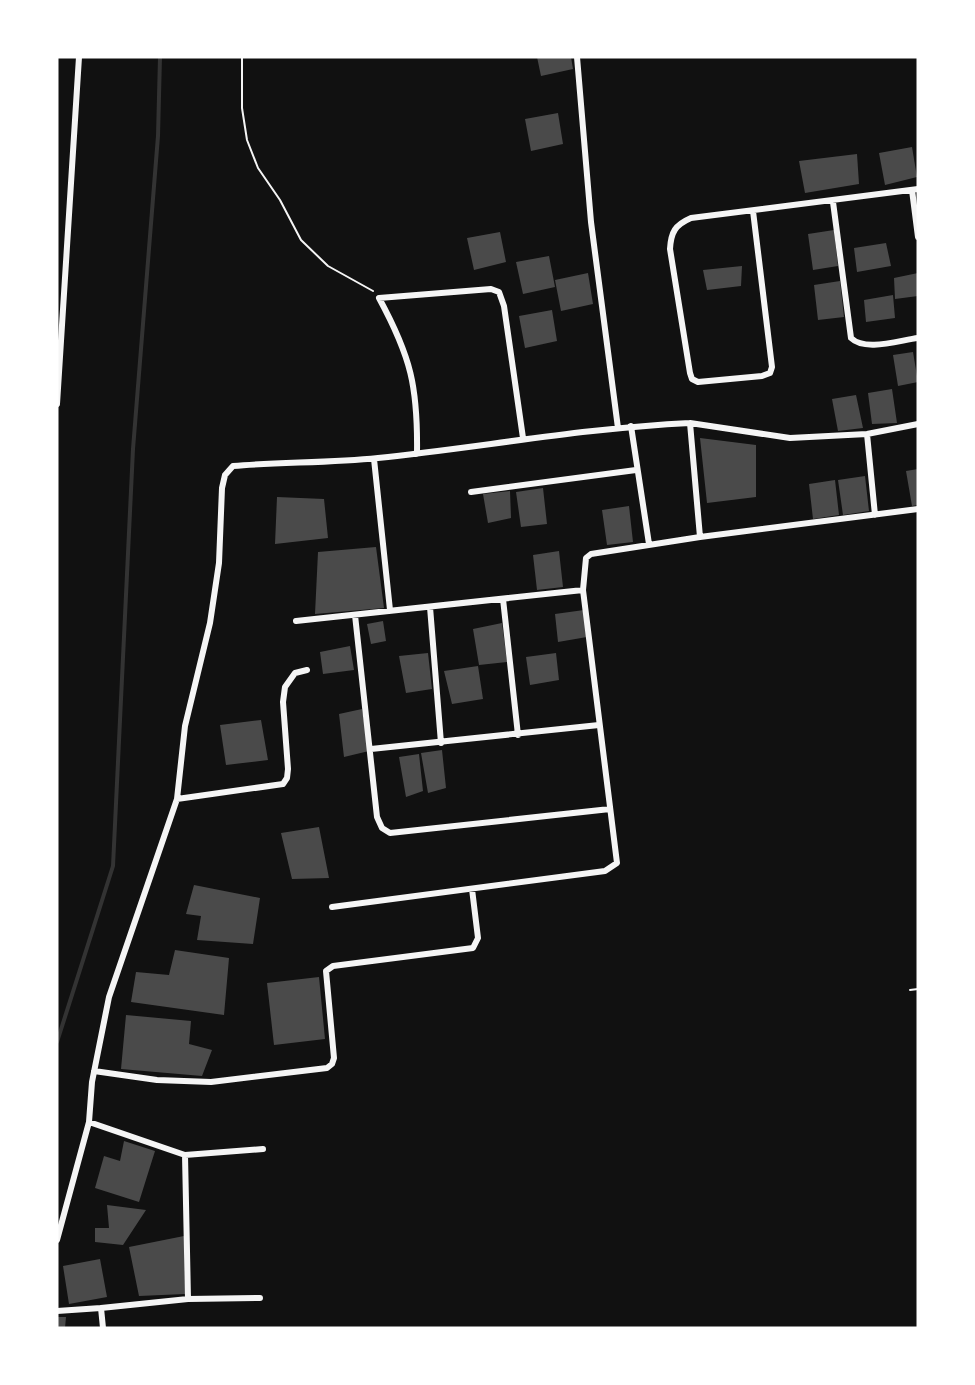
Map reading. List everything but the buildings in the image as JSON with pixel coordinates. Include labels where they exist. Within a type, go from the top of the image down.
[{"type":"street","points":[[57,404],[79,57]]},
{"type":"street","points":[[577,57],[591,222],[618,428]]},
{"type":"street","points":[[753,211],[772,367],[770,373],[762,376],[698,382],[692,379],[690,373],[670,249],[671,234],[679,223],[691,218],[915,190],[918,237]]},
{"type":"street","points":[[833,202],[851,338],[857,344],[866,345],[918,338]]},
{"type":"street","points":[[417,454],[415,386],[408,359],[379,298],[491,289],[499,292],[504,306],[523,438]]},
{"type":"street","points":[[690,423],[700,537]]},
{"type":"street","points":[[57,1240],[89,1122],[94,1071],[109,997],[177,799],[185,726],[210,623],[219,563],[222,488],[225,475],[233,466],[374,459],[523,438],[631,426],[690,423],[790,438],[867,434],[918,424]]},
{"type":"street","points":[[631,426],[636,470],[650,544]]},
{"type":"street","points":[[867,434],[875,515]]},
{"type":"street","points":[[374,459],[390,610]]},
{"type":"street","points":[[471,492],[636,470]]},
{"type":"street","points":[[332,907],[610,869],[617,863],[583,590],[586,558],[591,554],[700,537],[918,509]]},
{"type":"street","points":[[296,621],[583,590]]},
{"type":"street","points":[[503,598],[518,735]]},
{"type":"street","points":[[430,607],[441,742]]},
{"type":"street","points":[[355,615],[377,816],[382,828],[390,833],[610,809]]},
{"type":"street","points":[[177,799],[283,784],[287,778],[288,769],[285,687],[295,673],[307,669]]},
{"type":"street","points":[[371,749],[599,725]]},
{"type":"street","points":[[94,1071],[157,1080],[211,1082],[327,1068],[332,1064],[334,1058],[326,971],[333,966],[473,948],[478,938],[472,889]]},
{"type":"street","points":[[89,1122],[185,1155],[263,1149]]},
{"type":"street","points":[[185,1155],[188,1299]]},
{"type":"street","points":[[57,1311],[188,1299],[260,1298]]},
{"type":"street","points":[[101,1308],[103,1328]]},
{"type":"path","points":[[242,57],[242,108],[247,140],[258,168],[280,200],[301,240],[328,266],[370,288],[379,298]]},
{"type":"path","points":[[910,990],[918,989]]},
{"type":"waterway","points":[[57,1042],[113,866],[133,449],[158,136],[160,57]]}]
